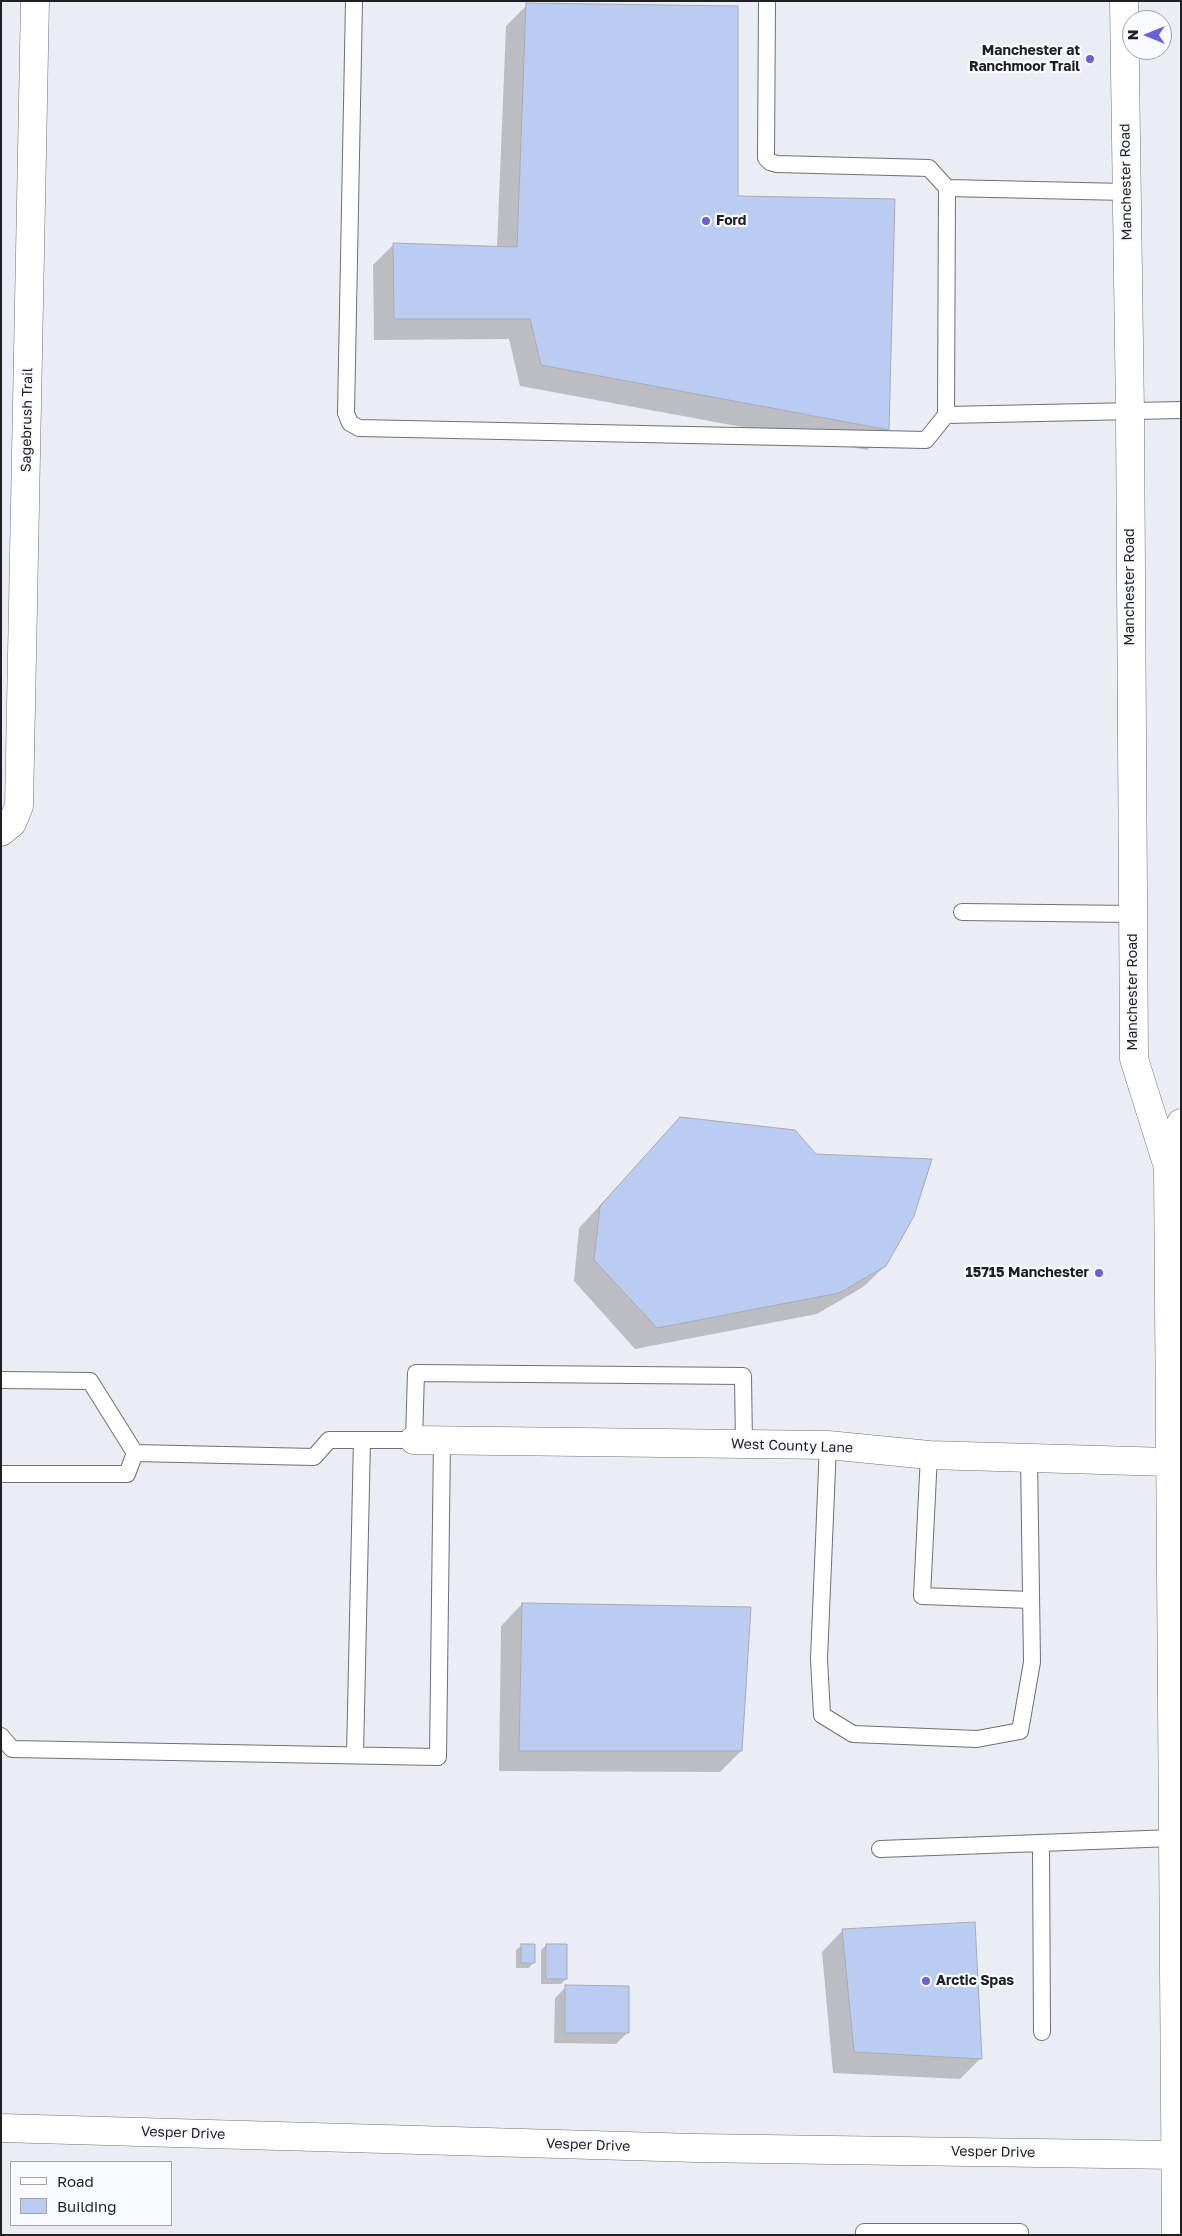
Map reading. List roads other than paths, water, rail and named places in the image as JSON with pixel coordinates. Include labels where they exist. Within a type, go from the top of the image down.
[{"type":"main road","name":"Sagebrush Trail","points":[[1,832],[12,823],[18,806],[35,1]]},
{"type":"main road","name":"Manchester Road","points":[[1124,1],[1130,413],[1134,1059],[1168,1167]]},
{"type":"main road","name":"Manchester Road","points":[[1176,2235],[1168,1167],[1181,1123]]},
{"type":"main road","name":"West County Lane","points":[[414,1440],[828,1445],[929,1455],[1169,1462]]},
{"type":"main road","name":"Vesper Drive","points":[[1,2128],[706,2148],[1175,2156]]},
{"type":"lane","points":[[354,1],[346,413],[350,423],[359,428],[926,440],[946,415],[947,188],[929,168],[777,164],[770,162],[766,158],[767,1]]},
{"type":"lane","points":[[947,188],[1126,192]]},
{"type":"lane","points":[[946,415],[1130,413],[1181,410]]},
{"type":"lane","points":[[962,912],[1132,914]]},
{"type":"lane","points":[[135,1454],[314,1457],[329,1440],[414,1440],[416,1373],[743,1376],[744,1444]]},
{"type":"lane","points":[[1,1380],[90,1381],[135,1454]]},
{"type":"lane","points":[[355,1755],[362,1440]]},
{"type":"lane","points":[[1,1736],[12,1749],[438,1757],[442,1440]]},
{"type":"lane","points":[[828,1445],[819,1658],[822,1715],[853,1734],[977,1739],[1020,1731],[1032,1662],[1029,1458]]},
{"type":"lane","points":[[1,1474],[127,1474],[135,1454]]},
{"type":"lane","points":[[929,1455],[922,1596],[1031,1600]]},
{"type":"lane","points":[[880,1849],[1173,1838]]},
{"type":"lane","points":[[1041,1843],[1042,2032]]},
{"type":"lane","points":[[864,2235],[864,2232],[1020,2234]]},
{"type":"place","name":"Manchester at Ranchmoor Trail","points":[[1090,59]]},
{"type":"place","name":"Ford","points":[[706,221]]},
{"type":"place","name":"15715 Manchester","points":[[1099,1273]]},
{"type":"place","name":"Arctic Spas","points":[[926,1981]]}]
